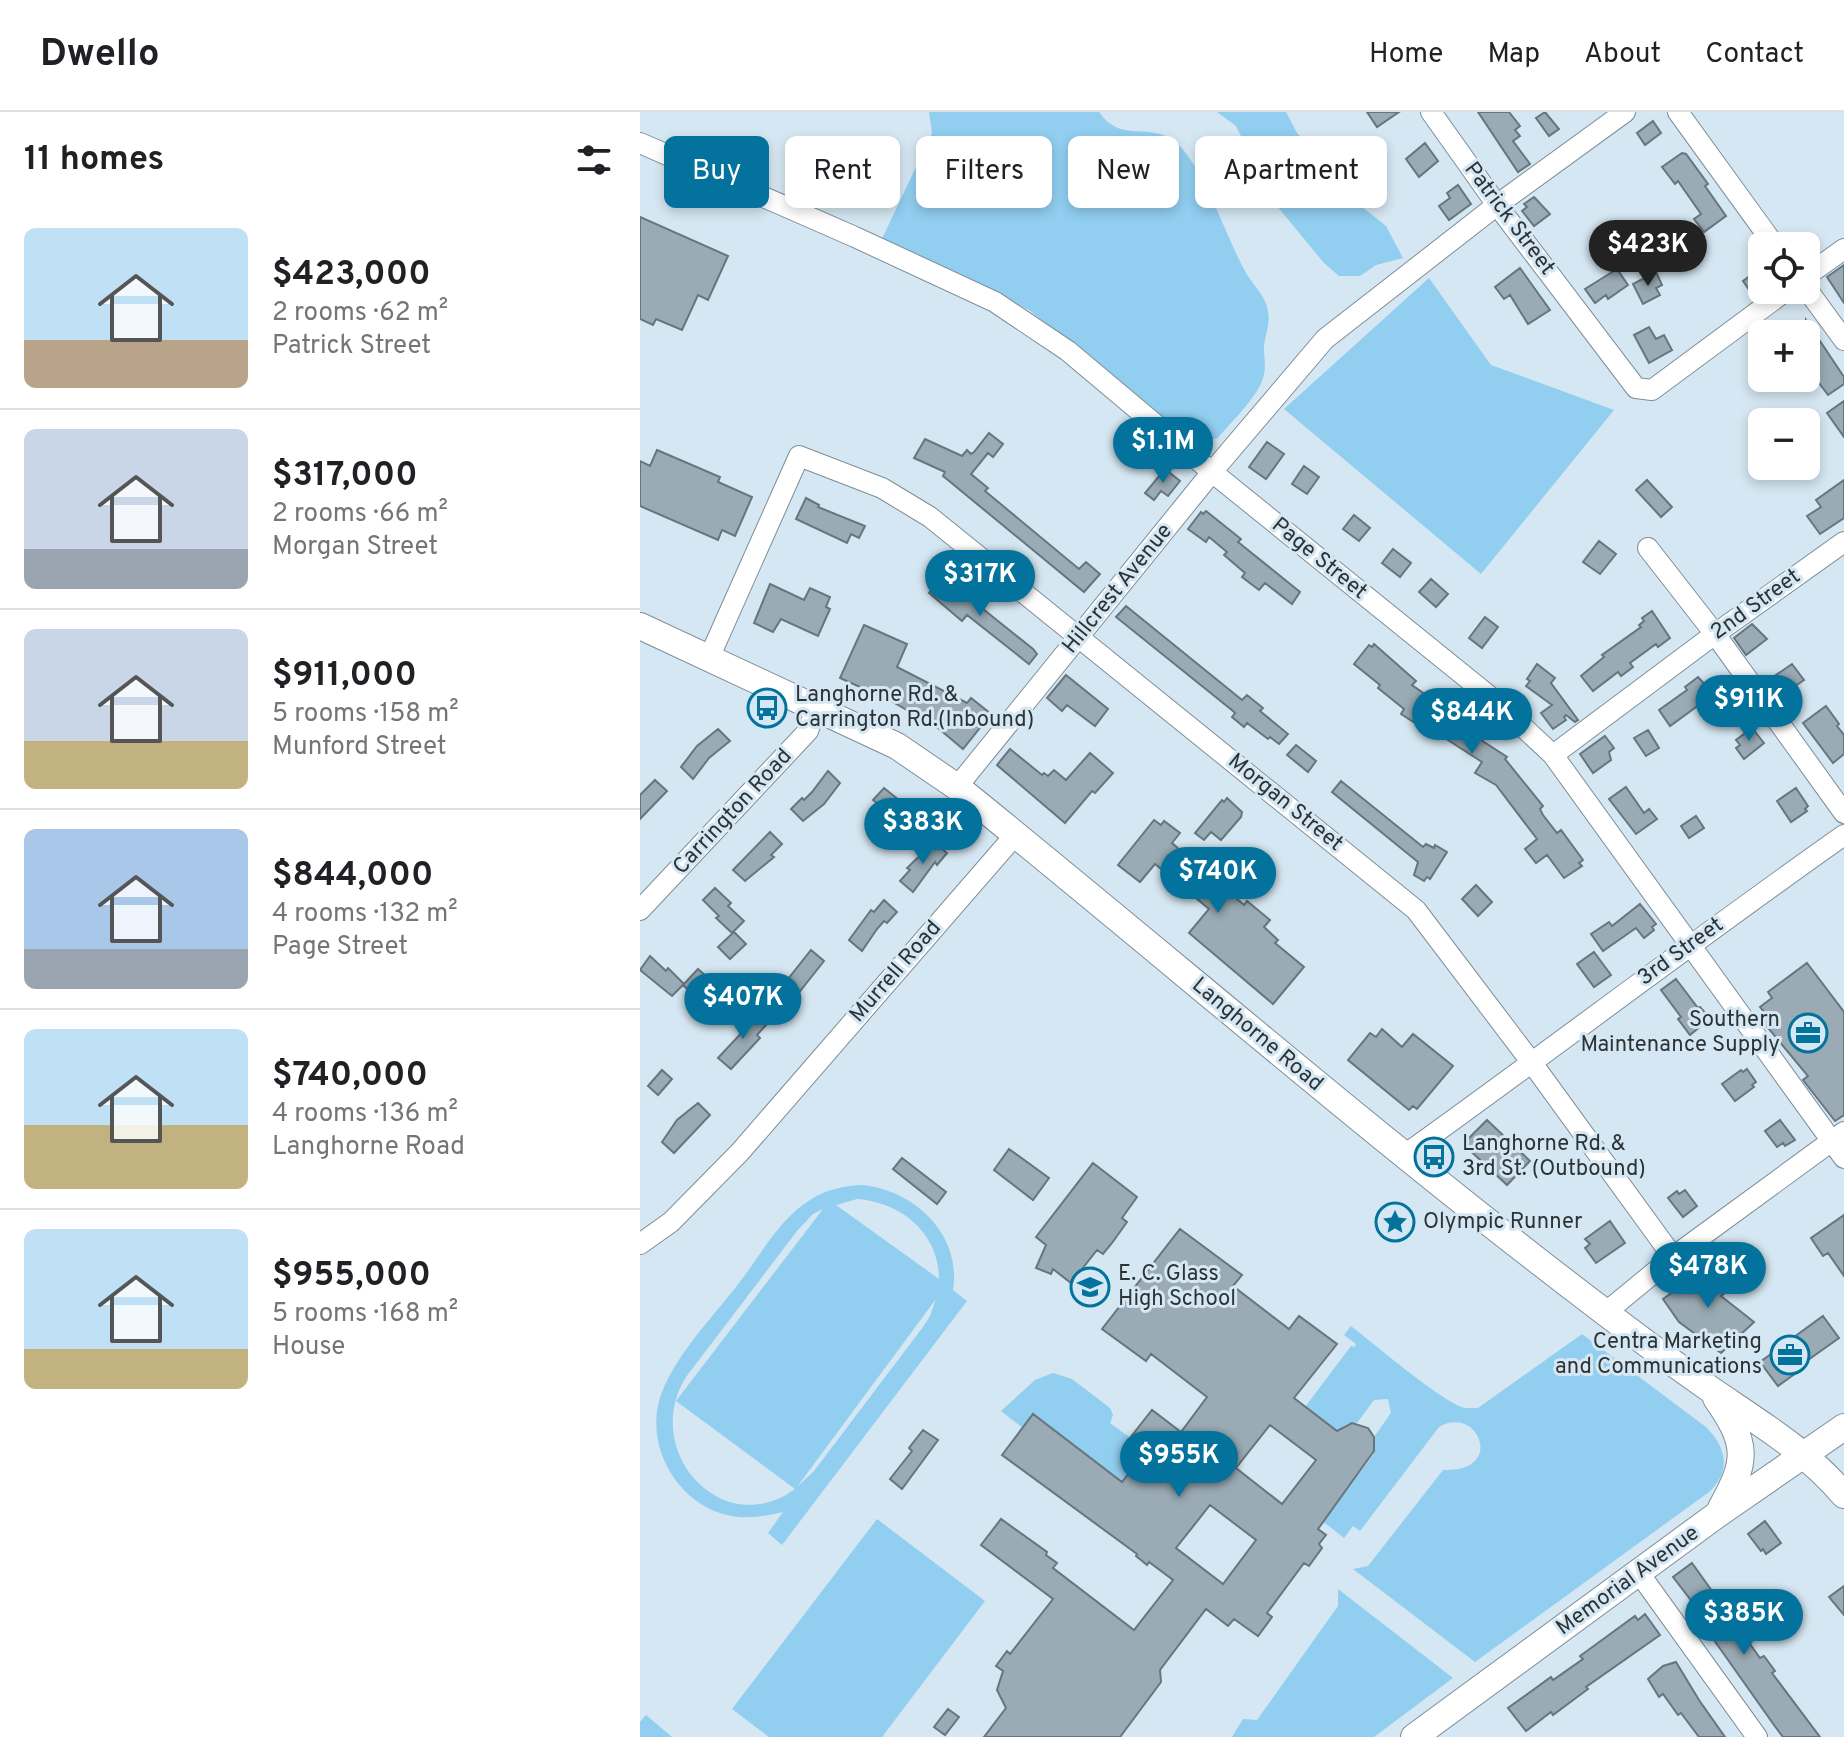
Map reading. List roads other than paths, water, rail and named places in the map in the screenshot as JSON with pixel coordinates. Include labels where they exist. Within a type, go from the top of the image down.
[{"type":"main road","name":"Langhorne Road","points":[[640,626],[897,746],[957,787],[1403,1156],[1605,1313],[1709,1389],[1777,1433],[1844,1495]]},
{"type":"main road","points":[[1709,1389],[1729,1417],[1741,1449],[1738,1478],[1718,1514]]},
{"type":"main road","name":"Memorial Avenue","points":[[1414,1737],[1718,1514],[1844,1427]]},
{"type":"street","name":"Patrick Street","points":[[1431,112],[1497,205],[1636,388],[1652,390],[1768,304]]},
{"type":"street","name":"Hillcrest Avenue","points":[[957,787],[1212,472],[1325,339],[1497,205],[1625,112]]},
{"type":"street","points":[[1678,112],[1765,232]]},
{"type":"street","name":"Page Street","points":[[640,143],[995,302],[1068,351],[1493,699],[1553,755],[1689,945],[1838,1136],[1844,1158]]},
{"type":"street","points":[[1820,266],[1844,249]]},
{"type":"street","points":[[1818,304],[1844,340]]},
{"type":"street","name":"Morgan Street","points":[[709,658],[799,456],[882,488],[930,517],[1416,910],[1673,1257]]},
{"type":"street","name":"2nd Street","points":[[1553,755],[1844,542]]},
{"type":"street","points":[[1648,548],[1715,634],[1844,813]]},
{"type":"street","name":"Carrington Road","points":[[640,910],[808,731],[816,708]]},
{"type":"street","name":"Murrell Road","points":[[640,1244],[671,1222],[740,1152],[1016,834]]},
{"type":"street","name":"3rd Street","points":[[1403,1156],[1844,835]]},
{"type":"street","points":[[1605,1313],[1673,1257],[1838,1136]]},
{"type":"street","points":[[1639,1573],[1757,1737]]},
{"type":"place","name":"Langhorne Rd. & Carrington Rd.(Inbound)","points":[[767,708]]},
{"type":"place","name":"Southern Maintenance Supply","points":[[1808,1033]]},
{"type":"place","name":"Langhorne Rd. & 3rd St. (Outbound)","points":[[1434,1157]]},
{"type":"place","name":"Olympic Runner","points":[[1395,1222]]},
{"type":"place","name":"E. C. Glass High School","points":[[1090,1287]]},
{"type":"place","name":"Centra Marketing and Communications","points":[[1790,1355]]}]
